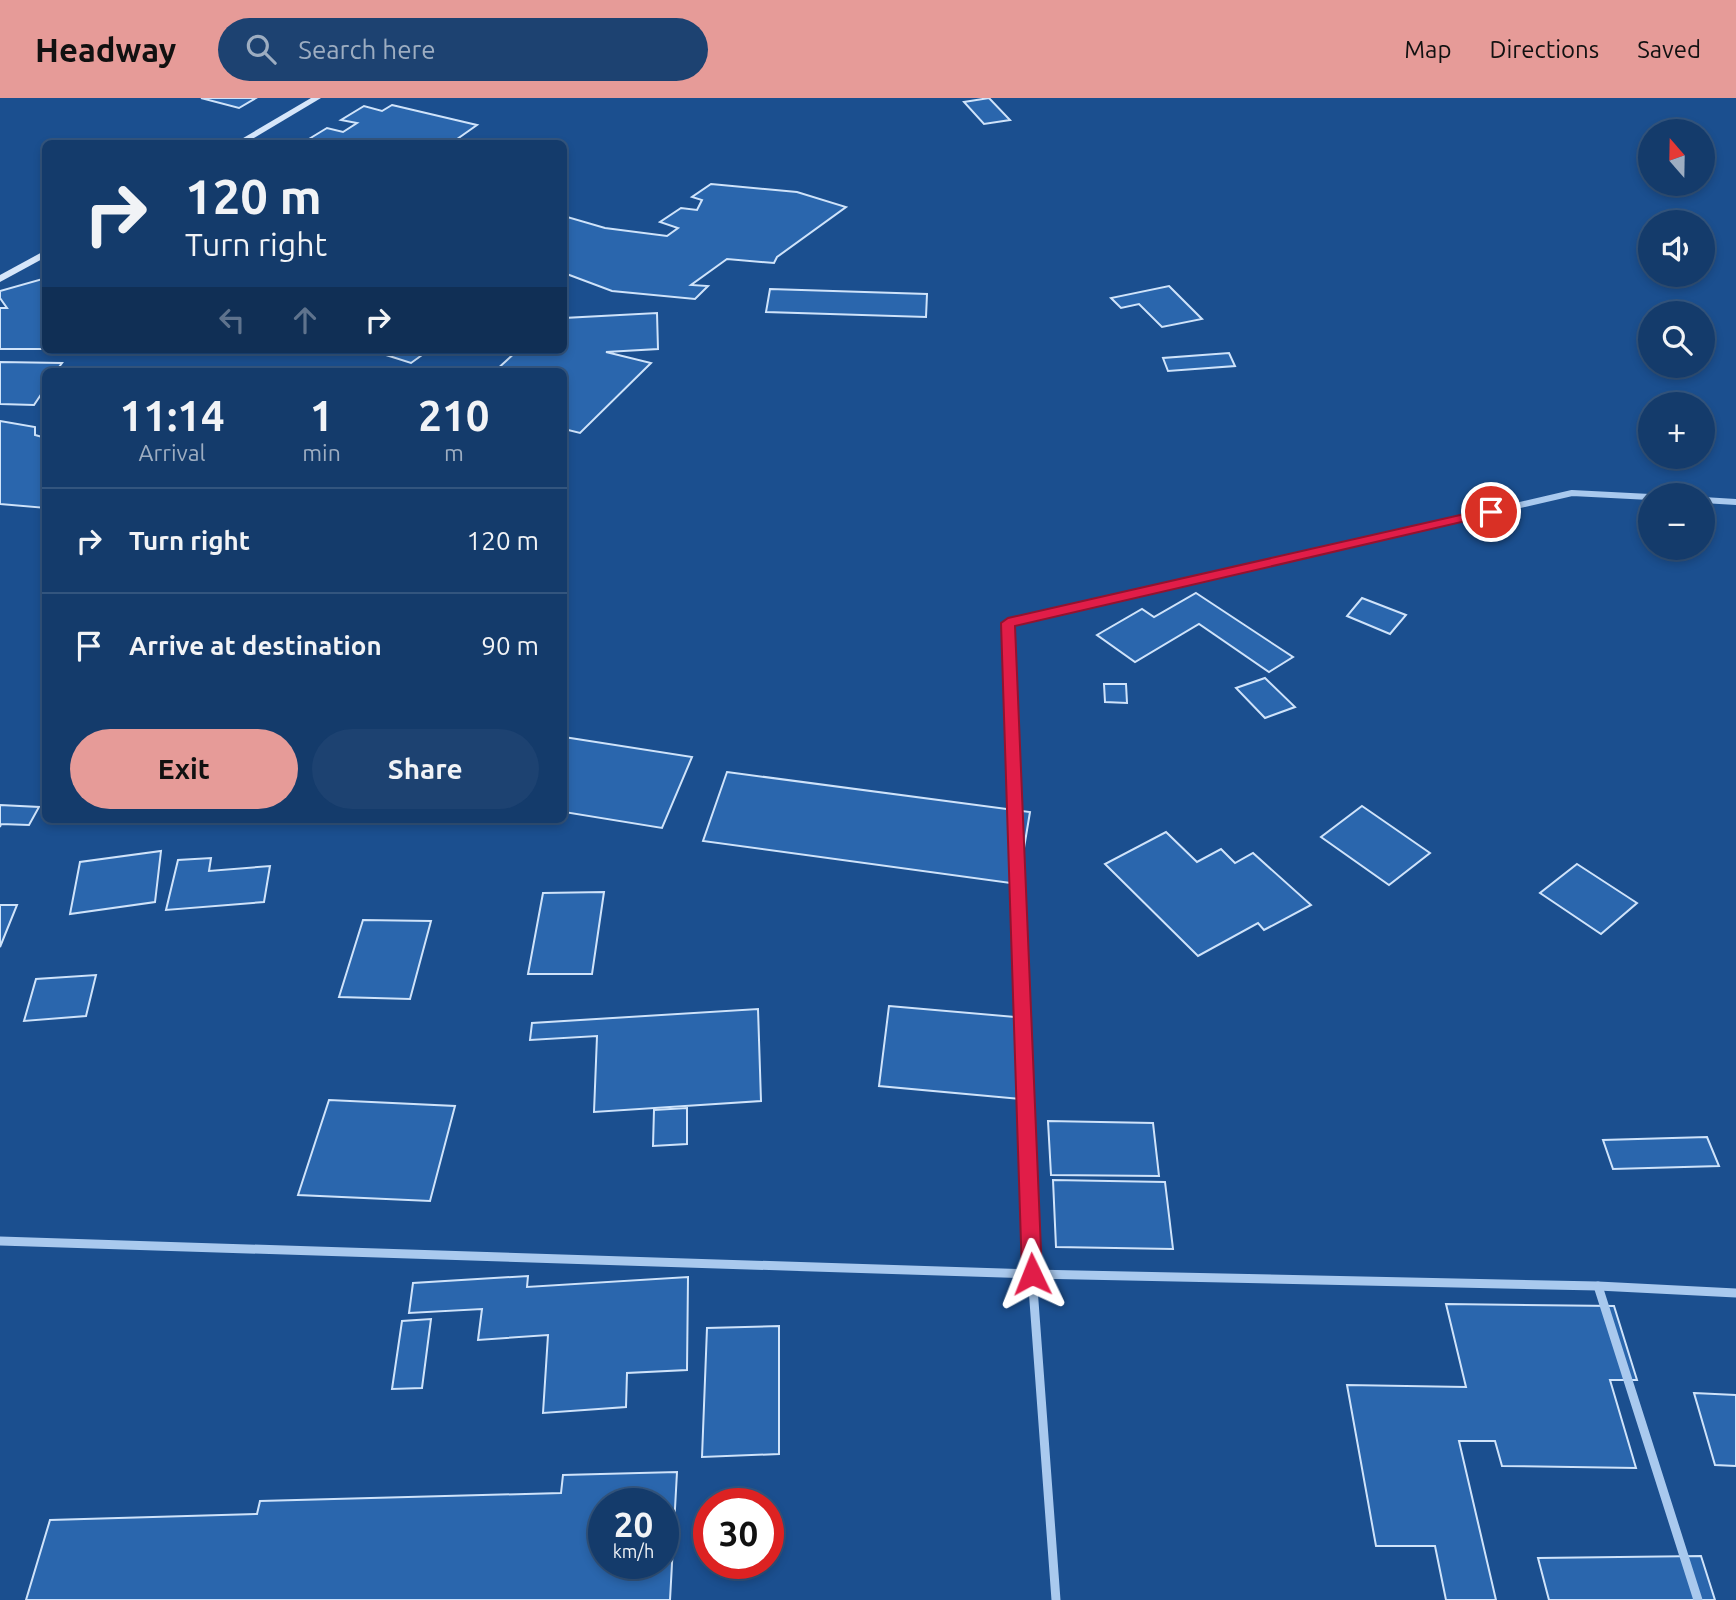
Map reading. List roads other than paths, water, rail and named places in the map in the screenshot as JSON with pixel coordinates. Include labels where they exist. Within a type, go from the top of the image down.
[{"type":"street","points":[[244,140],[317,98]]},
{"type":"street","points":[[0,279],[42,255]]},
{"type":"street","points":[[1056,1600],[1032,1274],[1008,623],[1572,493],[1638,497]]},
{"type":"street","points":[[1715,501],[1736,502]]},
{"type":"street","points":[[0,1241],[1032,1274],[1598,1286],[1736,1293]]},
{"type":"street","points":[[1598,1286],[1698,1600]]}]
